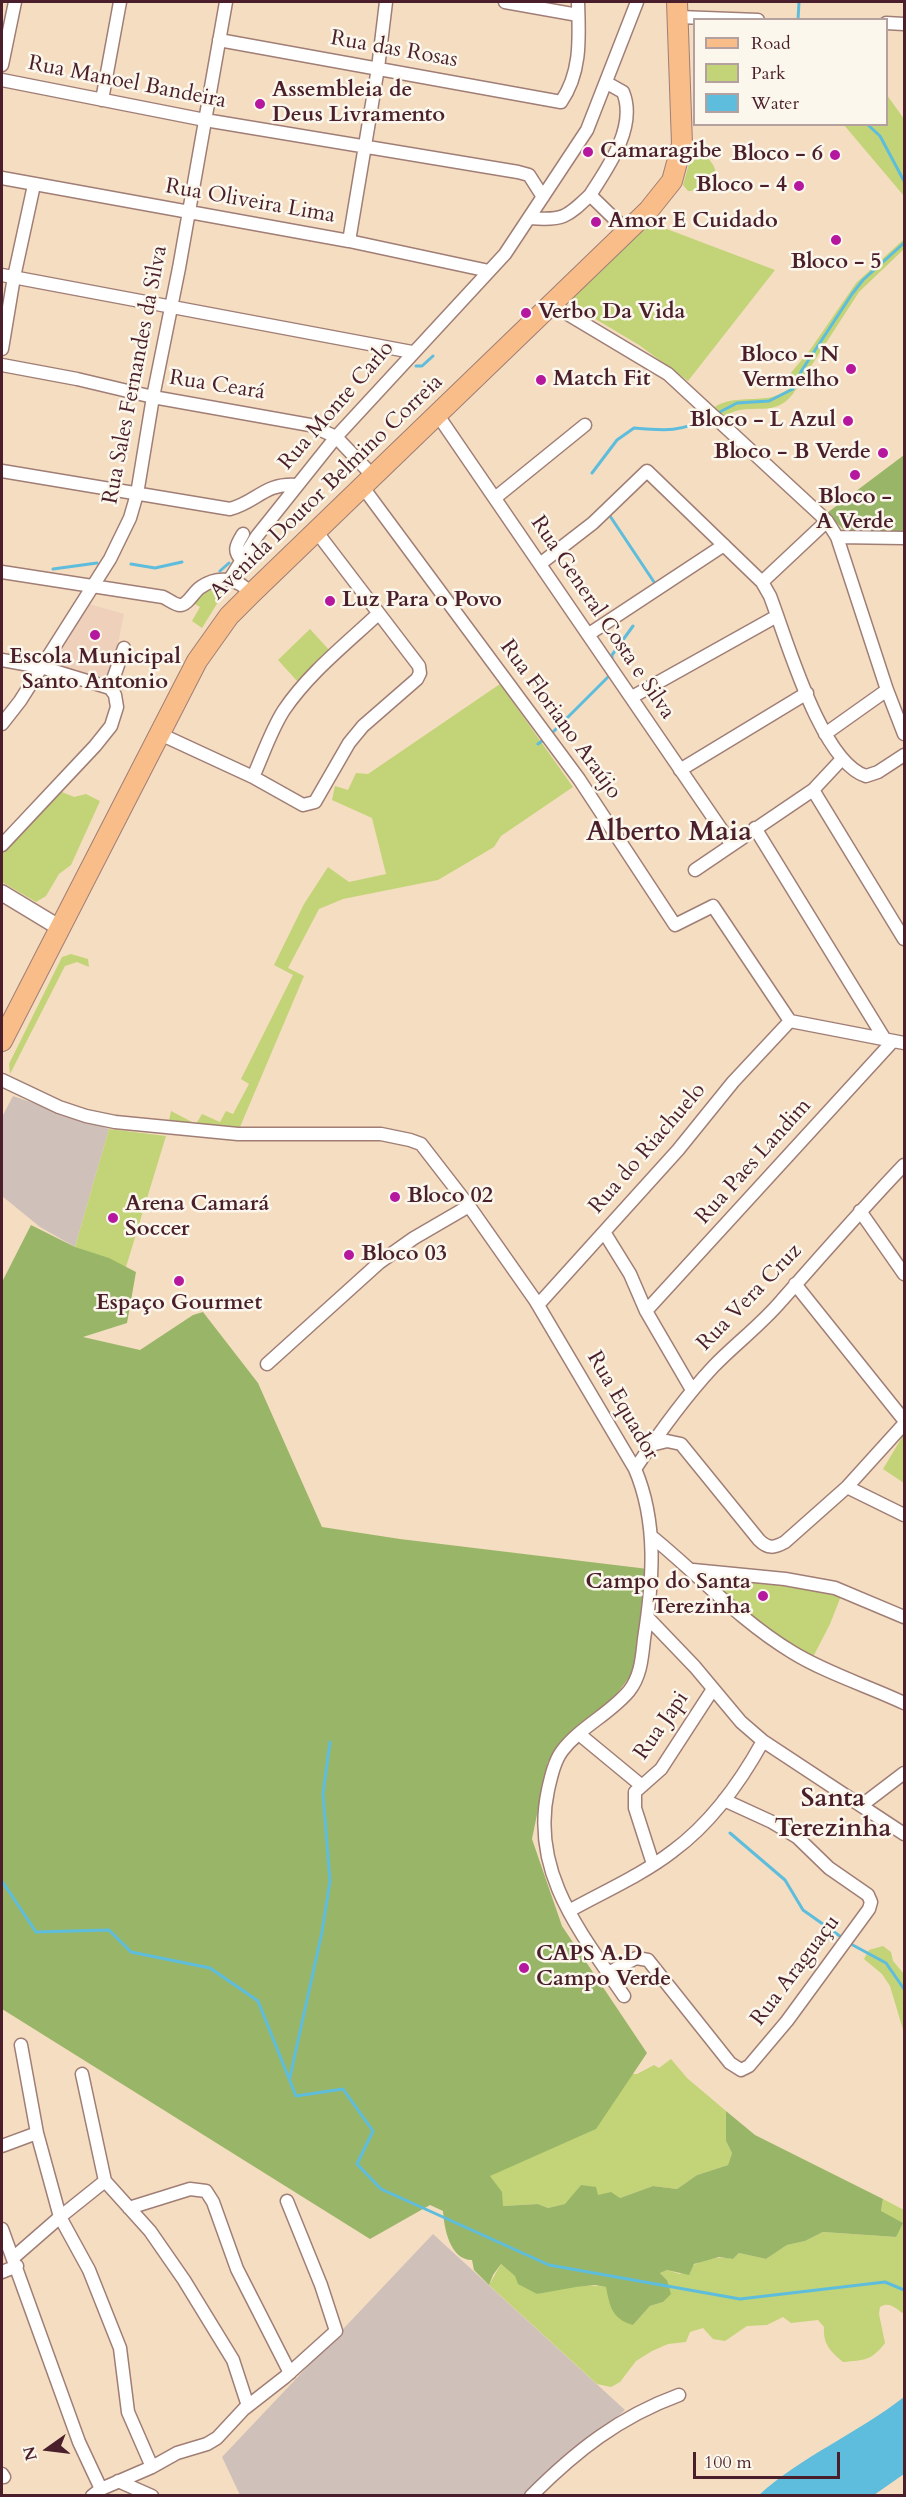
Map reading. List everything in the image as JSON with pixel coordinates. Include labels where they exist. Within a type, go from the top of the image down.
[{"type":"main road","name":"Avenida Doutor Belmino Correia","points":[[2,1041],[197,661],[213,636],[251,594],[627,231],[659,199],[672,180],[682,144],[678,9]]},
{"type":"street","points":[[2,65],[15,2]]},
{"type":"street","points":[[102,100],[120,2]]},
{"type":"street","name":"Rua Sales Fernandes da Silva","points":[[2,724],[20,701],[120,540],[137,494],[226,2]]},
{"type":"street","points":[[349,241],[378,68],[386,2]]},
{"type":"street","points":[[505,2],[578,15],[578,2]]},
{"type":"street","name":"Rua Monte Carlo","points":[[230,579],[296,485],[336,437],[412,352],[505,254],[587,130],[637,2]]},
{"type":"street","points":[[678,9],[743,18]]},
{"type":"street","name":"Rua das Rosas","points":[[219,40],[561,102],[571,85],[576,66],[580,44],[578,15]]},
{"type":"street","points":[[888,23],[904,24]]},
{"type":"street","name":"Rua Manoel Bandeira","points":[[2,80],[205,120],[364,145],[529,175],[543,197]]},
{"type":"street","points":[[530,218],[545,219],[569,215],[590,195],[609,166],[625,125],[628,109],[622,92],[607,83]]},
{"type":"street","name":"Rua Oliveira Lima","points":[[2,178],[349,241],[489,271]]},
{"type":"street","points":[[2,349],[8,276],[34,184]]},
{"type":"street","points":[[590,195],[627,231]]},
{"type":"street","points":[[8,276],[412,352]]},
{"type":"street","points":[[551,304],[668,374],[827,521],[837,537],[887,690],[904,734]]},
{"type":"street","name":"Rua Ceará","points":[[2,365],[77,379],[153,397],[310,425],[336,437],[367,481]]},
{"type":"street","name":"Rua General Costa e Silva","points":[[437,414],[732,845]]},
{"type":"street","points":[[495,498],[585,425]]},
{"type":"street","points":[[2,471],[231,509],[241,506],[272,487],[296,485]]},
{"type":"street","points":[[540,564],[593,523],[647,471],[762,582],[825,734],[842,760],[866,776],[872,776],[904,755]]},
{"type":"street","name":"Rua Floriano Araújo","points":[[367,481],[543,732],[579,779],[675,925],[713,906],[790,1021]]},
{"type":"street","points":[[762,582],[827,521]]},
{"type":"street","points":[[160,734],[253,777],[303,805],[315,802],[349,744],[363,726],[417,679],[420,673],[419,666],[316,531]]},
{"type":"street","points":[[242,560],[236,555],[235,549],[243,534]]},
{"type":"street","points":[[837,537],[904,538]]},
{"type":"street","points":[[589,633],[724,545]]},
{"type":"street","points":[[2,572],[163,597],[182,605],[203,585],[230,579],[239,581],[251,594]]},
{"type":"street","points":[[253,777],[276,725],[291,700],[305,682],[378,614]]},
{"type":"street","points":[[632,697],[777,616]]},
{"type":"street","points":[[110,688],[124,648]]},
{"type":"street","points":[[2,660],[41,667],[110,688],[115,696],[117,707],[111,726],[95,746],[2,845]]},
{"type":"street","points":[[825,734],[887,690]]},
{"type":"street","points":[[680,770],[807,693]]},
{"type":"street","points":[[695,870],[813,790],[842,760]]},
{"type":"street","points":[[813,790],[904,939]]},
{"type":"street","points":[[755,828],[894,1041]]},
{"type":"street","points":[[2,893],[60,928]]},
{"type":"street","points":[[790,1021],[894,1041]]},
{"type":"street","name":"Rua do Riachuelo","points":[[538,1305],[678,1150],[733,1082],[790,1021]]},
{"type":"street","name":"Rua Paes Landim","points":[[646,1311],[894,1041]]},
{"type":"street","name":"Rua Equador","points":[[2,1080],[59,1107],[86,1116],[116,1122],[238,1134],[381,1134],[421,1144],[469,1206],[538,1305],[635,1468],[642,1489],[651,1536],[653,1566],[648,1618],[640,1670],[636,1681],[614,1706],[561,1752],[546,1800],[543,1822],[546,1856],[558,1888],[569,1911],[624,1996]]},
{"type":"street","name":"Rua Vera Cruz","points":[[635,1468],[692,1390],[724,1355],[749,1335],[904,1165]]},
{"type":"street","points":[[267,1364],[380,1262],[414,1238],[469,1206]]},
{"type":"street","points":[[860,1211],[904,1274]]},
{"type":"street","points":[[604,1232],[630,1274],[646,1311],[692,1390]]},
{"type":"street","points":[[651,1445],[667,1441],[681,1444],[765,1545],[776,1547],[785,1542],[847,1487],[904,1422],[795,1284]]},
{"type":"street","points":[[847,1487],[904,1515]]},
{"type":"street","points":[[651,1536],[693,1570],[744,1619],[793,1653],[904,1703]]},
{"type":"street","points":[[693,1570],[785,1579],[835,1588],[902,1613]]},
{"type":"street","points":[[648,1618],[735,1715],[763,1741],[904,1834]]},
{"type":"street","name":"Rua Japi","points":[[642,1786],[661,1768],[713,1689]]},
{"type":"street","points":[[579,1734],[642,1786],[635,1792],[635,1808],[653,1864]]},
{"type":"street","points":[[569,1911],[653,1864],[687,1839],[724,1800],[751,1763],[763,1741]]},
{"type":"street","points":[[862,1805],[904,1773]]},
{"type":"street","name":"Rua Araguaçu","points":[[608,1973],[636,1958],[648,1960],[730,2063],[741,2070],[749,2066],[825,1971],[869,1909],[870,1898],[829,1869],[790,1831],[724,1800]]},
{"type":"street","points":[[21,2045],[37,2133],[60,2217],[88,2270],[108,2315],[122,2359],[128,2412],[152,2467]]},
{"type":"street","points":[[82,2074],[105,2181],[150,2231],[220,2338],[233,2360],[248,2406]]},
{"type":"street","points":[[2,2146],[37,2133]]},
{"type":"street","points":[[2,2272],[60,2217],[105,2181]]},
{"type":"street","points":[[129,2208],[190,2189],[206,2191],[213,2202],[237,2270],[290,2373]]},
{"type":"street","points":[[2,2229],[96,2492],[177,2453],[207,2444],[217,2438],[248,2406],[290,2373],[336,2331],[321,2285],[287,2201]]},
{"type":"street","points":[[531,2496],[552,2475],[614,2425],[653,2405],[679,2395]]},
{"type":"street","points":[[118,2481],[152,2496]]},
{"type":"shaded area","name":"Escola Municipal Santo Antonio","points":[[89,604],[124,614],[110,683],[51,664]]},
{"type":"shaded area","points":[[13,1096],[109,1129],[75,1247],[40,1227],[2,1196],[2,1117]]},
{"type":"shaded area","points":[[433,2234],[625,2410],[523,2495],[240,2495],[222,2457]]},
{"type":"green space","points":[[888,96],[904,119],[904,196],[845,126],[888,126]]},
{"type":"green space","points":[[702,152],[712,163],[716,172],[715,177],[708,185],[688,191],[683,185],[692,153]]},
{"type":"green space","points":[[651,223],[775,270],[688,381],[639,345],[567,302]]},
{"type":"green space","points":[[904,239],[904,249],[859,292],[793,394],[786,401],[775,407],[737,411],[721,419],[712,410],[723,403],[770,397],[789,389],[789,375],[810,350],[856,283]]},
{"type":"green space","points":[[904,455],[904,534],[855,534],[844,530],[827,513]]},
{"type":"green space","points":[[208,588],[215,588],[223,594],[202,628],[192,621],[200,607],[191,602]]},
{"type":"green space","points":[[310,629],[330,651],[298,682],[278,660]]},
{"type":"green space","points":[[500,684],[573,787],[501,836],[494,847],[438,880],[343,899],[319,909],[288,968],[304,976],[240,1127],[224,1129],[169,1121],[171,1111],[196,1124],[202,1114],[220,1122],[226,1111],[233,1114],[249,1084],[241,1079],[293,975],[274,965],[304,904],[328,867],[349,882],[386,874],[372,818],[332,800],[335,786],[348,790],[356,773],[368,774]]},
{"type":"green space","points":[[57,790],[74,797],[86,794],[100,801],[71,865],[59,874],[46,896],[36,902],[2,882],[2,853]]},
{"type":"green space","points":[[71,954],[88,959],[89,967],[77,962],[65,966],[10,1074],[9,1064],[62,957]]},
{"type":"green space","name":"Arena Camará Soccer","points":[[109,1129],[166,1136],[126,1267],[75,1247]]},
{"type":"green space","points":[[31,1225],[75,1247],[109,1258],[136,1272],[127,1323],[83,1337],[140,1350],[193,1315],[203,1312],[258,1383],[322,1527],[400,1539],[648,1569],[634,1671],[579,1744],[548,1761],[532,1839],[562,1926],[647,2053],[596,2129],[490,2176],[502,2192],[503,2206],[538,2204],[548,2208],[565,2204],[581,2185],[596,2187],[598,2195],[611,2192],[620,2198],[653,2186],[677,2189],[697,2175],[728,2165],[732,2153],[726,2141],[726,2111],[755,2135],[883,2199],[881,2211],[903,2223],[896,2237],[823,2232],[805,2241],[787,2245],[766,2259],[739,2253],[733,2259],[719,2257],[694,2264],[689,2275],[667,2270],[660,2273],[667,2280],[671,2294],[663,2302],[650,2306],[633,2325],[616,2316],[606,2287],[595,2285],[537,2294],[518,2284],[515,2276],[501,2264],[489,2285],[474,2270],[472,2260],[464,2259],[453,2249],[447,2234],[443,2211],[430,2205],[370,2239],[2,2009],[2,1282]]},
{"type":"green space","points":[[904,1434],[904,1483],[883,1469]]},
{"type":"green space","points":[[709,1577],[822,1588],[841,1596],[813,1657],[786,1644],[755,1624],[728,1601]]},
{"type":"green space","points":[[883,1946],[891,1952],[893,1961],[904,1974],[904,2033],[890,1986],[882,1974],[864,1959],[869,1950]]},
{"type":"green space","points":[[671,2059],[687,2078],[726,2111],[726,2141],[732,2153],[728,2165],[697,2175],[677,2189],[653,2186],[620,2198],[598,2195],[581,2185],[566,2204],[548,2208],[538,2204],[503,2206],[453,2147],[622,2074],[637,2074],[654,2065],[659,2068]]},
{"type":"green space","points":[[883,2199],[904,2210],[904,2314],[890,2305],[880,2307],[879,2314],[885,2343],[876,2353],[862,2360],[843,2362],[838,2358],[828,2347],[824,2327],[818,2320],[791,2323],[783,2317],[767,2325],[747,2326],[725,2341],[713,2339],[703,2328],[690,2332],[686,2342],[668,2344],[636,2361],[620,2382],[611,2387],[597,2384],[489,2285],[501,2264],[537,2294],[581,2286],[607,2287],[633,2325],[650,2306],[663,2302],[667,2280],[660,2273],[667,2270],[680,2274],[705,2260],[733,2259],[739,2253],[766,2259],[787,2245],[805,2241],[823,2232],[896,2237],[881,2211]]},
{"type":"water","points":[[904,2397],[904,2474],[874,2495],[759,2495],[793,2468]]},
{"type":"waterway","points":[[798,18],[799,2]]},
{"type":"waterway","points":[[869,126],[880,136],[904,181]]},
{"type":"waterway","points":[[716,414],[737,403],[769,401],[793,389],[802,370],[852,294],[863,280],[904,243]]},
{"type":"waterway","points":[[416,366],[422,366],[433,356]]},
{"type":"waterway","points":[[592,473],[617,440],[634,428],[656,430],[682,428],[711,417]]},
{"type":"waterway","points":[[608,513],[654,582]]},
{"type":"waterway","points":[[131,564],[155,568],[182,562]]},
{"type":"waterway","points":[[53,569],[97,563]]},
{"type":"waterway","points":[[220,571],[229,563]]},
{"type":"waterway","points":[[612,663],[612,655],[633,626]]},
{"type":"waterway","points":[[551,734],[610,675]]},
{"type":"waterway","points":[[538,744],[546,738]]},
{"type":"waterway","points":[[290,2077],[322,1932],[330,1881],[323,1794],[330,1742]]},
{"type":"waterway","points":[[730,1833],[785,1880],[803,1910],[844,1939]]},
{"type":"waterway","points":[[2,1881],[36,1932],[109,1930],[131,1952],[210,1968],[258,2001],[296,2096],[343,2089],[373,2131],[357,2164],[381,2189],[549,2265],[740,2299],[885,2282],[904,2290]]},
{"type":"waterway","points":[[849,1943],[886,1963],[904,1989]]},
{"type":"place","name":"Assembleia de Deus Livramento","points":[[260,104]]},
{"type":"place","name":"Camaragibe","points":[[588,152]]},
{"type":"place","name":"Bloco - 6","points":[[835,155]]},
{"type":"place","name":"Bloco - 4","points":[[799,186]]},
{"type":"place","name":"Amor E Cuidado","points":[[596,222]]},
{"type":"place","name":"Bloco - 5","points":[[836,240]]},
{"type":"place","name":"Verbo Da Vida","points":[[526,313]]},
{"type":"place","name":"Bloco - N Vermelho","points":[[851,369]]},
{"type":"place","name":"Match Fit","points":[[541,380]]},
{"type":"place","name":"Bloco - L Azul","points":[[848,421]]},
{"type":"place","name":"Bloco - B Verde","points":[[883,453]]},
{"type":"place","name":"Bloco - A Verde","points":[[855,475]]},
{"type":"place","name":"Luz Para o Povo","points":[[330,601]]},
{"type":"place","name":"Escola Municipal Santo Antonio","points":[[95,635]]},
{"type":"place","name":"Bloco 02","points":[[395,1197]]},
{"type":"place","name":"Arena Camará Soccer","points":[[113,1218]]},
{"type":"place","name":"Bloco 03","points":[[349,1255]]},
{"type":"place","name":"Espaço Gourmet","points":[[179,1281]]},
{"type":"place","name":"Campo do Santa Terezinha","points":[[763,1596]]},
{"type":"place","name":"CAPS A.D Campo Verde","points":[[524,1968]]},
{"type":"district","name":"Alberto Maia","points":[[669,834]]},
{"type":"district","name":"Santa Terezinha","points":[[833,1815]]}]
